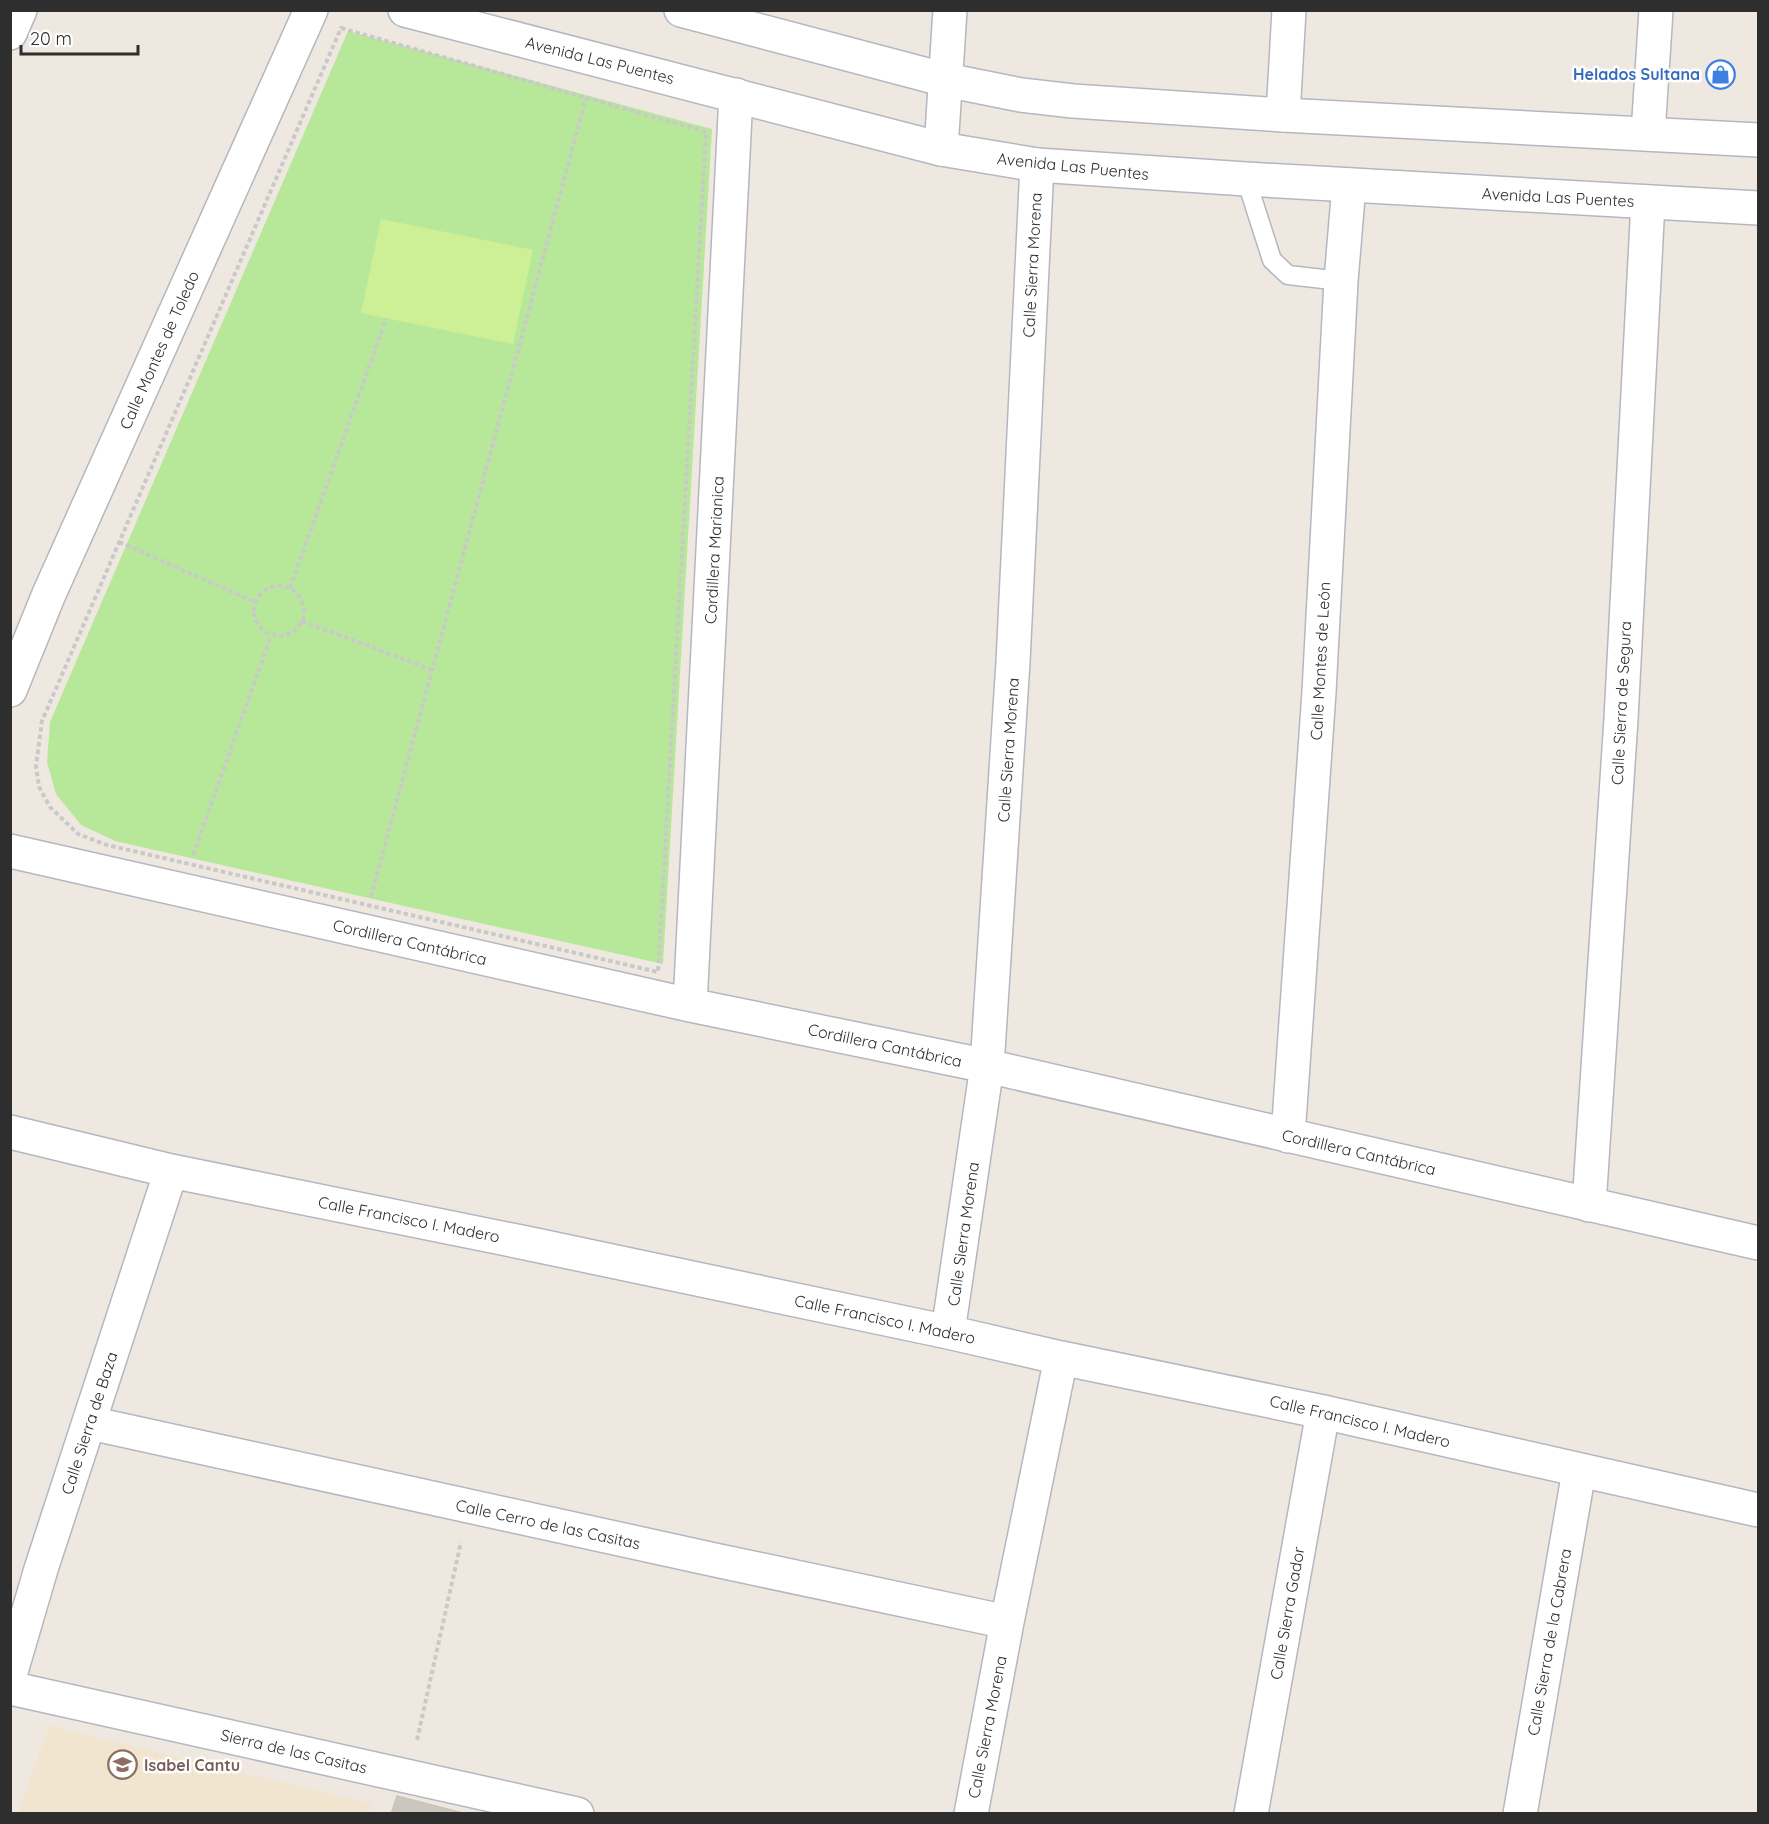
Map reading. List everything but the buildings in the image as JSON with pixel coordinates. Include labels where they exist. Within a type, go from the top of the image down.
[{"type":"street","points":[[10,33],[20,10]]},
{"type":"street","name":"Calle Montes de Toledo","points":[[10,690],[50,594],[311,10]]},
{"type":"street","name":"Avenida Las Puentes","points":[[405,10],[941,149],[1037,165],[1246,179],[1758,207]]},
{"type":"street","points":[[681,10],[946,80],[1022,95],[1073,102],[1758,140]]},
{"type":"street","points":[[941,149],[950,10]]},
{"type":"street","points":[[1283,115],[1289,10]]},
{"type":"street","points":[[1648,134],[1656,10]]},
{"type":"street","name":"Cordillera Marianica","points":[[690,1005],[736,95]]},
{"type":"street","name":"Calle Sierra Morena","points":[[948,1332],[987,1066],[1013,662],[1037,165]]},
{"type":"street","name":"Calle Montes de León","points":[[1288,1136],[1319,692],[1341,281],[1349,185]]},
{"type":"street","name":"Calle Sierra de Segura","points":[[1589,1205],[1621,719],[1648,202]]},
{"type":"street","name":"Cordillera Cantábrica","points":[[10,850],[690,1005],[987,1066],[1758,1243]]},
{"type":"street","name":"Calle Francisco I. Madero","points":[[10,1132],[171,1171],[515,1240],[1060,1358],[1323,1412],[1758,1510]]},
{"type":"street","name":"Calle Sierra de Baza","points":[[10,1675],[41,1569],[171,1171]]},
{"type":"street","name":"Calle Sierra Morena","points":[[971,1814],[1060,1358]]},
{"type":"street","name":"Calle Sierra Gador","points":[[1251,1814],[1323,1412]]},
{"type":"street","name":"Calle Cerro de las Casitas","points":[[90,1423],[1007,1622]]},
{"type":"street","name":"Calle Sierra de la Cabrera","points":[[1520,1814],[1579,1471]]},
{"type":"street","name":"Sierra de las Casitas","points":[[10,1688],[577,1814]]},
{"type":"lane","points":[[1246,179],[1272,260],[1288,275],[1341,281]]},
{"type":"path","points":[[341,28],[706,132],[658,972],[190,864],[107,844],[78,834],[50,807],[39,787],[36,766],[42,721],[119,542],[341,28]]},
{"type":"path","points":[[368,905],[586,98]]},
{"type":"path","points":[[290,588],[386,318]]},
{"type":"path","points":[[119,542],[255,602]]},
{"type":"path","points":[[282,585],[290,588],[302,601],[304,609],[302,621],[294,631],[287,635],[271,636],[258,626],[254,610],[255,602],[266,589],[273,586],[282,585]]},
{"type":"path","points":[[302,621],[432,670]]},
{"type":"path","points":[[190,864],[271,636]]},
{"type":"path","points":[[409,1777],[469,1507]]},
{"type":"shaded area","name":"Isabel Cantu","points":[[49,1726],[372,1804],[368,1814],[18,1813]]},
{"type":"green space","points":[[348,31],[712,129],[663,964],[115,841],[81,825],[56,794],[47,762],[50,722]]},
{"type":"green space","points":[[381,219],[533,250],[513,344],[361,313]]},
{"type":"place","name":"Helados Sultana","points":[[1721,74]]},
{"type":"place","name":"Isabel Cantu","points":[[123,1765]]}]
